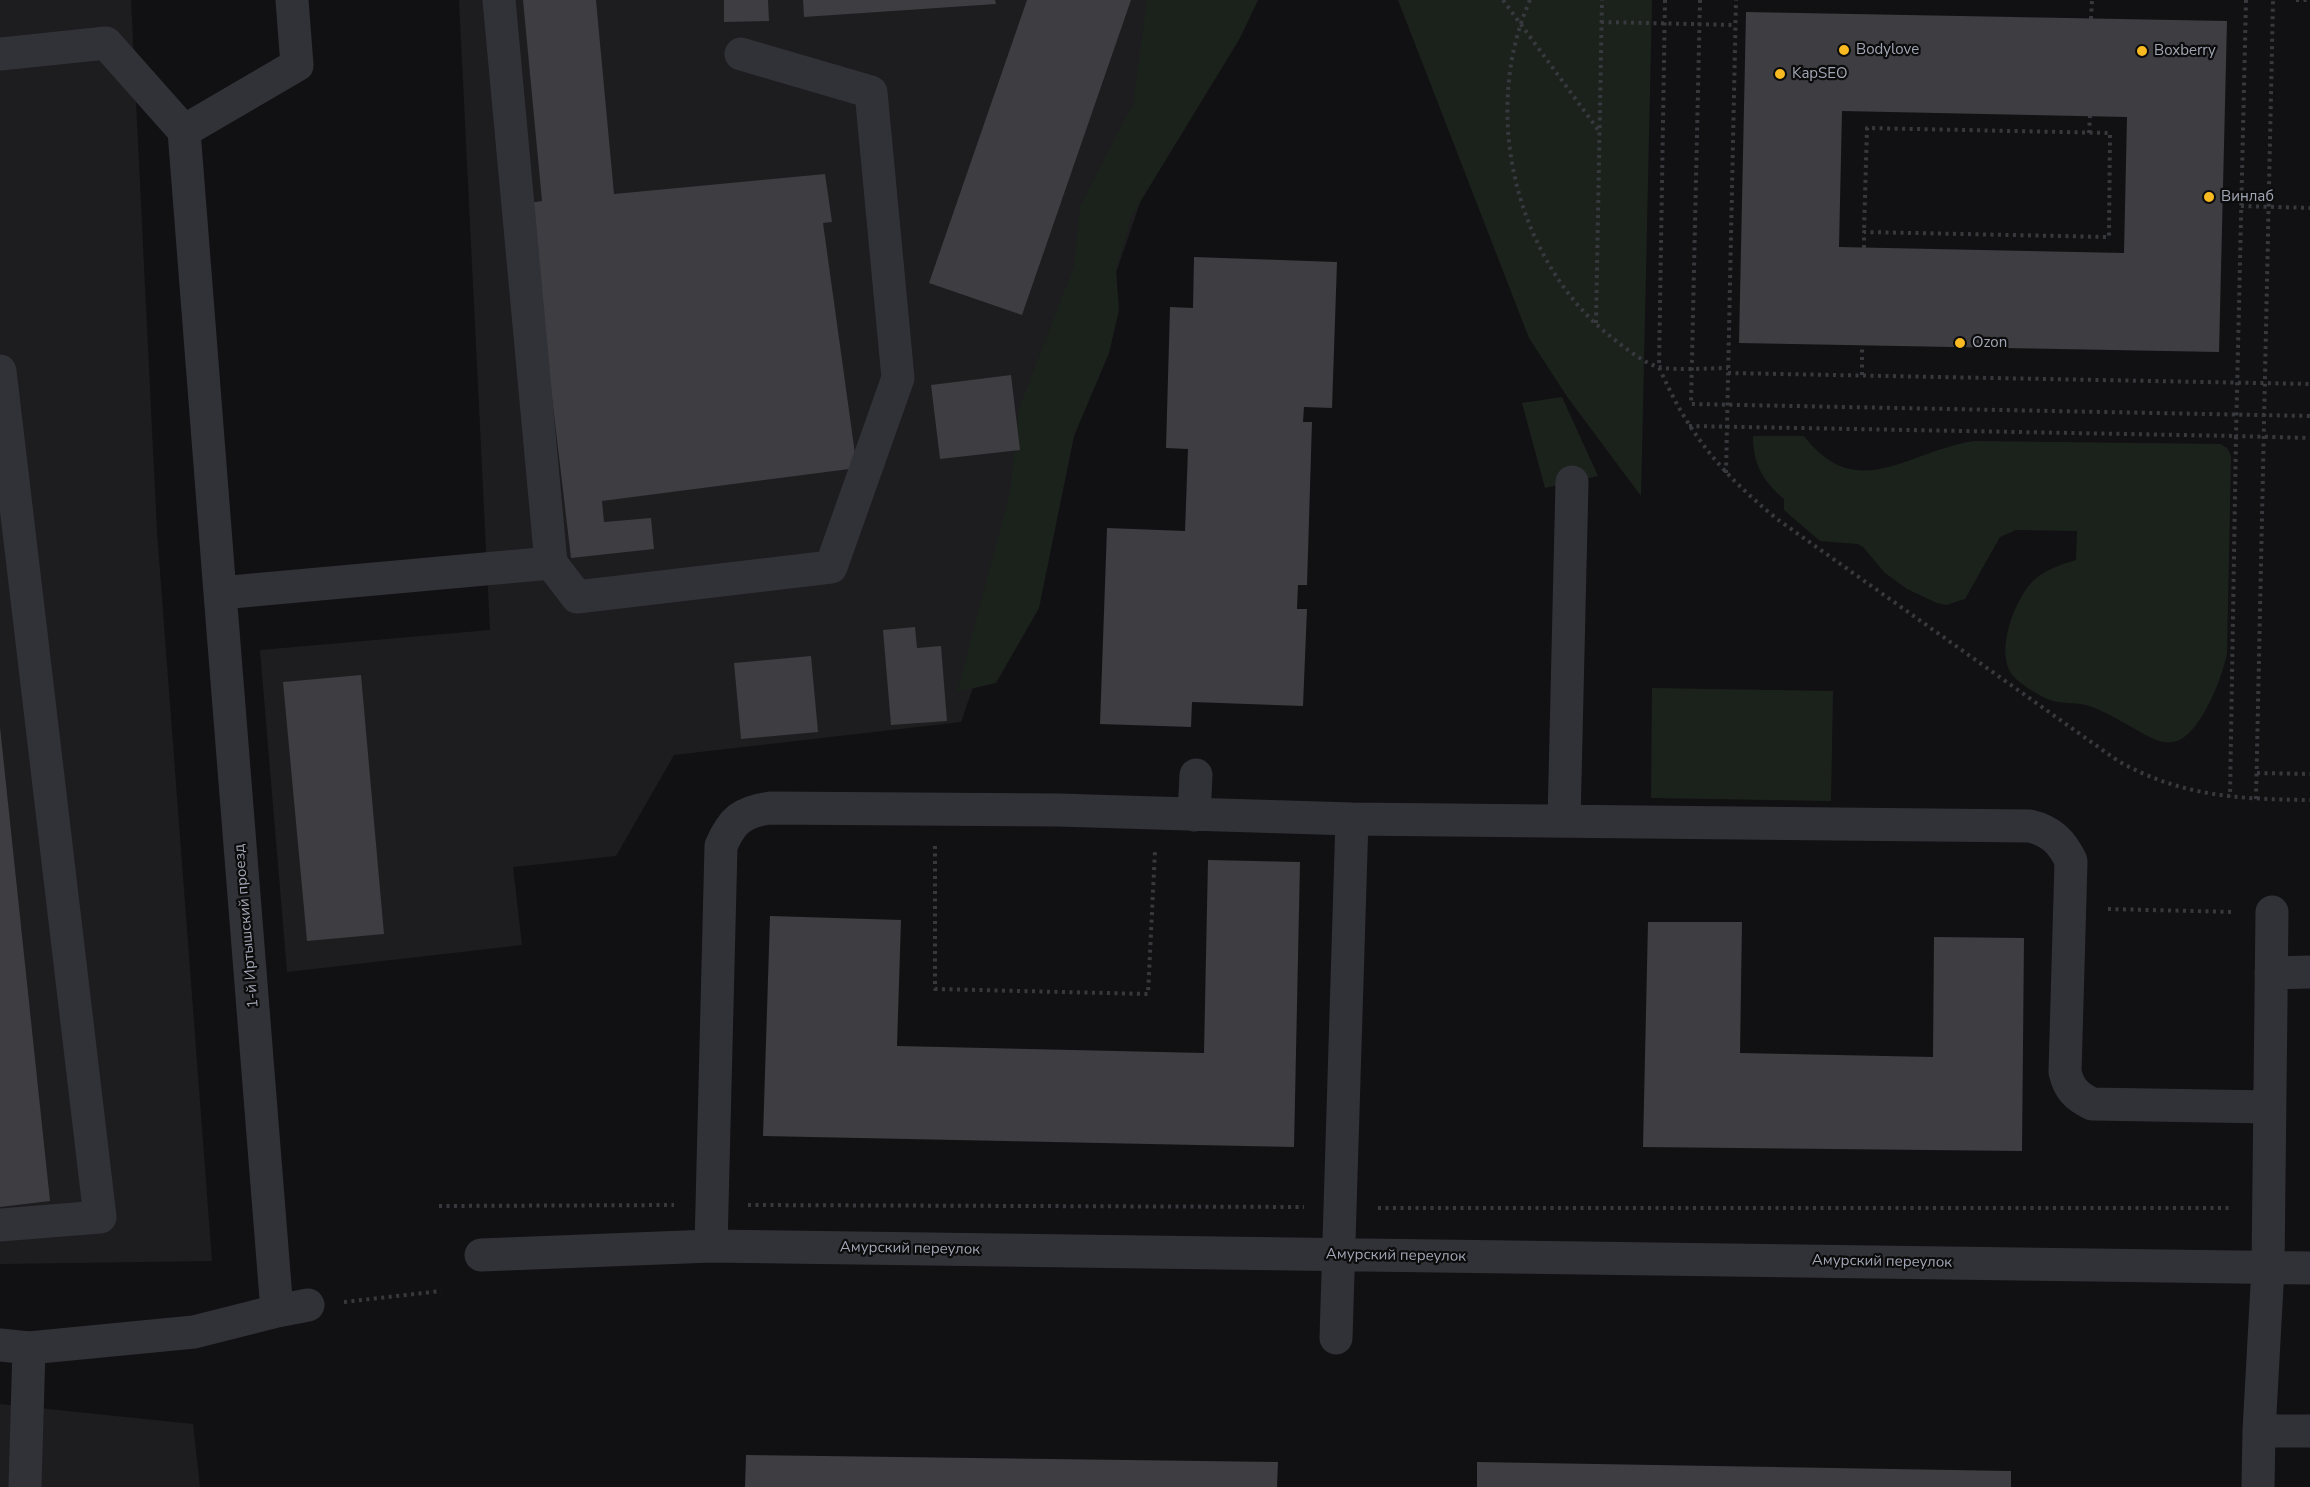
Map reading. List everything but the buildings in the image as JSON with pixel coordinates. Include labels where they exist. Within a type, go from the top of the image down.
[{"type":"street","points":[[0,54],[106,43],[184,131],[297,65],[292,0]]},
{"type":"street","points":[[499,0],[551,563],[577,597],[831,567],[898,378],[871,92],[741,54]]},
{"type":"street","name":"1-й Иртышский проезд","points":[[184,131],[220,593],[292,1308]]},
{"type":"street","points":[[0,371],[100,1217],[0,1225]]},
{"type":"street","points":[[1564,821],[1555,569],[1572,482]]},
{"type":"street","points":[[220,593],[551,563]]},
{"type":"street","points":[[1194,814],[1196,775]]},
{"type":"street","points":[[711,1246],[721,846],[728,830],[740,817],[754,810],[770,808],[1156,813],[1352,819],[2030,826],[2043,829],[2064,846],[2071,861],[2065,1072],[2068,1086],[2078,1097],[2092,1104],[2269,1107]]},
{"type":"street","points":[[1336,1338],[1352,819]]},
{"type":"street","points":[[2258,1487],[2268,1268],[2272,912]]},
{"type":"street","points":[[2271,973],[2310,972]]},
{"type":"street","name":"Амурский переулок","points":[[482,1255],[711,1246],[2310,1268]]},
{"type":"street","points":[[25,1487],[14,1347],[194,1332],[292,1308]]},
{"type":"street","points":[[2259,1431],[2310,1431]]},
{"type":"path","points":[[1505,0],[1599,132]]},
{"type":"path","points":[[1530,0],[1520,22],[1508,85],[1509,142],[1521,201],[1540,249],[1568,292],[1596,324],[1625,348],[1659,367],[1862,375],[2310,384]]},
{"type":"path","points":[[1596,324],[1602,0]]},
{"type":"path","points":[[1665,0],[1659,367],[1689,426],[1726,474],[1777,519],[2118,761],[2161,782],[2192,791],[2256,799],[2310,800]]},
{"type":"path","points":[[1700,0],[1691,404],[2310,416]]},
{"type":"path","points":[[1726,474],[1736,0]]},
{"type":"path","points":[[2091,19],[2092,0]]},
{"type":"path","points":[[2230,796],[2246,0]]},
{"type":"path","points":[[2256,799],[2273,0]]},
{"type":"path","points":[[2296,0],[2310,0]]},
{"type":"path","points":[[1601,22],[1735,25]]},
{"type":"path","points":[[2089,133],[2090,116]]},
{"type":"path","points":[[1864,232],[2109,237],[2110,133],[1867,128],[1864,232],[1864,248]]},
{"type":"path","points":[[2241,206],[2310,208]]},
{"type":"path","points":[[1862,345],[1862,375]]},
{"type":"path","points":[[1689,426],[2310,438]]},
{"type":"path","points":[[2257,773],[2310,774]]},
{"type":"path","points":[[935,809],[934,988],[1149,994],[1156,813]]},
{"type":"path","points":[[2126,909],[2272,912]]},
{"type":"path","points":[[292,1308],[441,1291]]},
{"type":"shaded area","points":[[0,0],[131,0],[157,532],[212,1261],[0,1264]]},
{"type":"shaded area","points":[[459,0],[1210,0],[961,722],[674,755],[616,856],[513,867],[522,945],[287,972],[260,650],[490,630]]},
{"type":"shaded area","points":[[1147,0],[1258,0],[1240,38],[1131,217],[1116,270],[1119,310],[1109,353],[1074,436],[1039,608],[996,683],[957,692],[1010,492],[1019,408],[1074,266],[1080,206],[1133,104]]},
{"type":"shaded area","points":[[1398,0],[1652,0],[1641,496],[1568,398],[1529,338]]},
{"type":"shaded area","points":[[1562,397],[1598,476],[1545,488],[1522,403]]},
{"type":"shaded area","points":[[1753,436],[1804,436],[1824,456],[1844,467],[1864,471],[1884,468],[1950,446],[1974,441],[2220,444],[2227,448],[2231,456],[2227,653],[2210,703],[2186,736],[2177,741],[2166,742],[2150,737],[2092,707],[2050,700],[2015,678],[2006,656],[2008,629],[2013,615],[2032,582],[2052,568],[2076,560],[2077,531],[2016,530],[2000,537],[1965,599],[1946,605],[1937,603],[1907,589],[1885,573],[1863,547],[1858,544],[1820,541],[1784,510],[1784,499],[1770,486],[1757,463]]},
{"type":"shaded area","points":[[1652,688],[1833,691],[1831,801],[1651,798]]},
{"type":"shaded area","points":[[0,1404],[193,1424],[200,1487],[0,1487]]},
{"type":"place","name":"Bodylove","points":[[1844,50]]},
{"type":"place","name":"Boxberry","points":[[2142,51]]},
{"type":"place","name":"KapSEO","points":[[1780,74]]},
{"type":"place","name":"Винлаб","points":[[2209,197]]},
{"type":"place","name":"Ozon","points":[[1960,343]]}]
